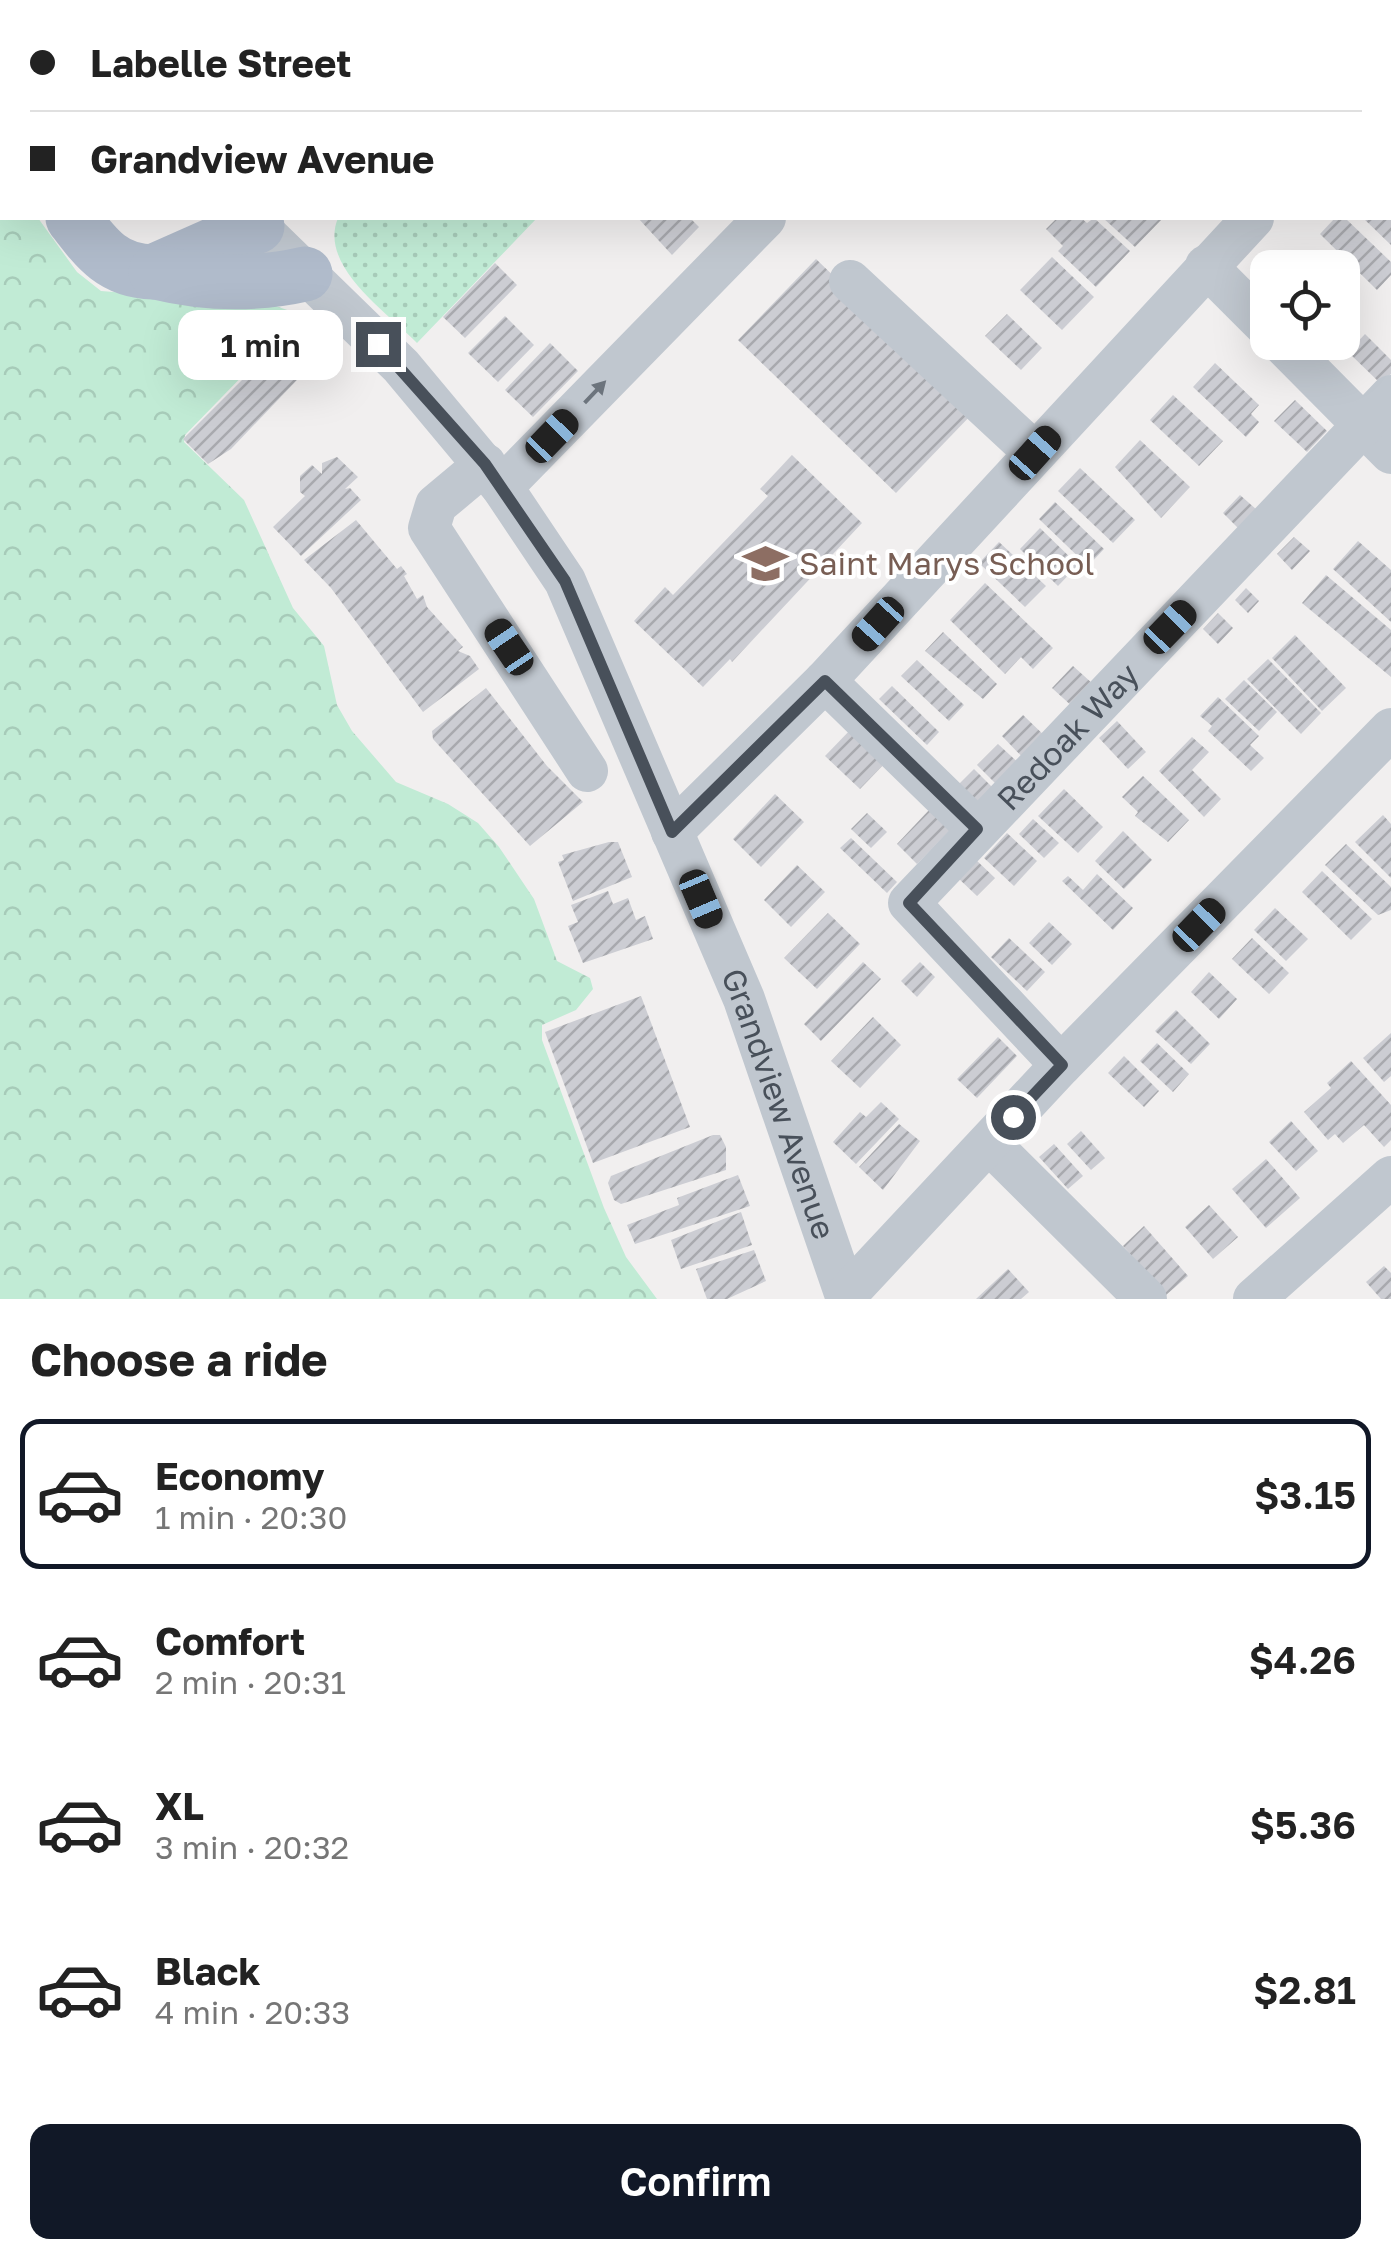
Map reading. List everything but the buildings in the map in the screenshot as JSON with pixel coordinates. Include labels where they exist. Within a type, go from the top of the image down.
[{"type":"main road","points":[[75,220],[104,257],[119,267],[188,280],[272,281],[305,274]]},
{"type":"main road","points":[[153,272],[257,220]]},
{"type":"street","name":"Grandview Avenue","points":[[257,220],[305,274],[401,366],[494,476],[565,581],[744,1000],[846,1297]]},
{"type":"street","points":[[587,771],[429,528],[436,505],[494,476],[762,220]]},
{"type":"street","points":[[672,832],[825,681],[1251,220]]},
{"type":"street","points":[[1206,266],[1250,310]]},
{"type":"street","points":[[850,281],[1035,453]]},
{"type":"street","points":[[1304,360],[1382,425]]},
{"type":"street","name":"Redoak Way","points":[[1062,1065],[909,903],[977,829],[1382,425]]},
{"type":"street","points":[[825,681],[977,829]]},
{"type":"street","points":[[846,1297],[1062,1065],[1391,729]]},
{"type":"street","points":[[989,1143],[1146,1299]]},
{"type":"street","points":[[1254,1299],[1391,1177]]},
{"type":"green space","points":[[0,220],[39,220],[77,272],[101,291],[270,304],[293,312],[297,320],[185,435],[184,442],[244,500],[293,608],[324,646],[337,705],[352,731],[396,782],[448,804],[478,823],[534,899],[557,961],[590,978],[593,989],[576,1010],[542,1025],[542,1040],[604,1208],[626,1257],[657,1299],[0,1299]]},
{"type":"green space","points":[[338,220],[535,220],[417,343],[359,287],[346,270],[334,236]]},
{"type":"place","name":"Saint Marys School","points":[[766,563]]},
{"type":"route","points":[[378,344],[485,464],[565,581],[672,832],[825,681],[977,829],[909,903],[1062,1065],[1013,1117]]}]
